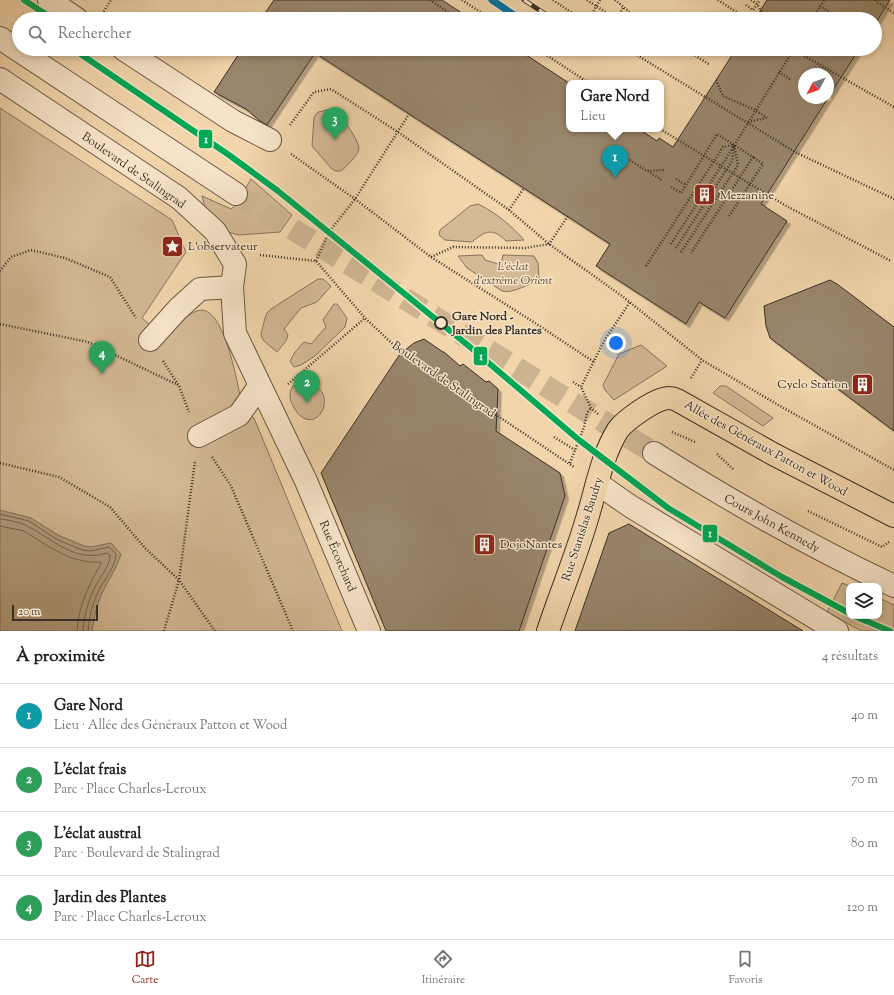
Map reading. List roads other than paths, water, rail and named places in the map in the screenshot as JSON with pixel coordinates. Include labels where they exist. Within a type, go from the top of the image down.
[{"type":"main road","name":"Allée des Généraux Patton et Wood","points":[[638,412],[661,399],[669,398],[677,400],[774,454],[894,516]]},
{"type":"main road","name":"Rue Stanislas Baudry","points":[[548,631],[586,523],[609,447],[615,435],[624,424],[638,412]]},
{"type":"street","points":[[48,0],[67,12]]},
{"type":"street","points":[[0,38],[12,46]]},
{"type":"street","points":[[27,56],[236,194]]},
{"type":"street","points":[[134,56],[233,121],[270,140]]},
{"type":"street","name":"Boulevard de Stalingrad","points":[[0,79],[179,198],[215,231],[235,264],[232,287],[235,333],[260,386]]},
{"type":"street","points":[[150,340],[178,309],[200,289],[232,287]]},
{"type":"street","points":[[199,436],[239,415],[260,386]]},
{"type":"street","name":"Rue Écorchard","points":[[260,386],[306,481],[370,631]]},
{"type":"street","name":"Cours John Kennedy","points":[[654,453],[757,515],[844,562],[894,586]]},
{"type":"street","points":[[597,483],[630,506],[837,631]]},
{"type":"water","points":[[0,510],[31,518],[58,535],[84,546],[91,547],[111,543],[121,554],[99,601],[92,631],[0,631]]},
{"type":"tunnel","points":[[236,194],[654,453]]},
{"type":"railway","points":[[524,0],[542,12]]},
{"type":"place","name":"L'éclat austral","points":[[335,140]]},
{"type":"place","name":"Gare Nord","points":[[615,178]]},
{"type":"place","name":"Mezzanine","points":[[704,195]]},
{"type":"place","name":"L'observateur","points":[[172,246]]},
{"type":"place","name":"Gare Nord - Jardin des Plantes","points":[[441,323]]},
{"type":"place","name":"Jardin des Plantes","points":[[102,374]]},
{"type":"place","name":"Cyclo Station","points":[[863,384]]},
{"type":"place","name":"L'éclat frais","points":[[307,403]]},
{"type":"place","name":"DojoNantes","points":[[485,544]]},
{"type":"park label","name":"L'éclat d'extrême Orient","points":[[513,273]]}]
